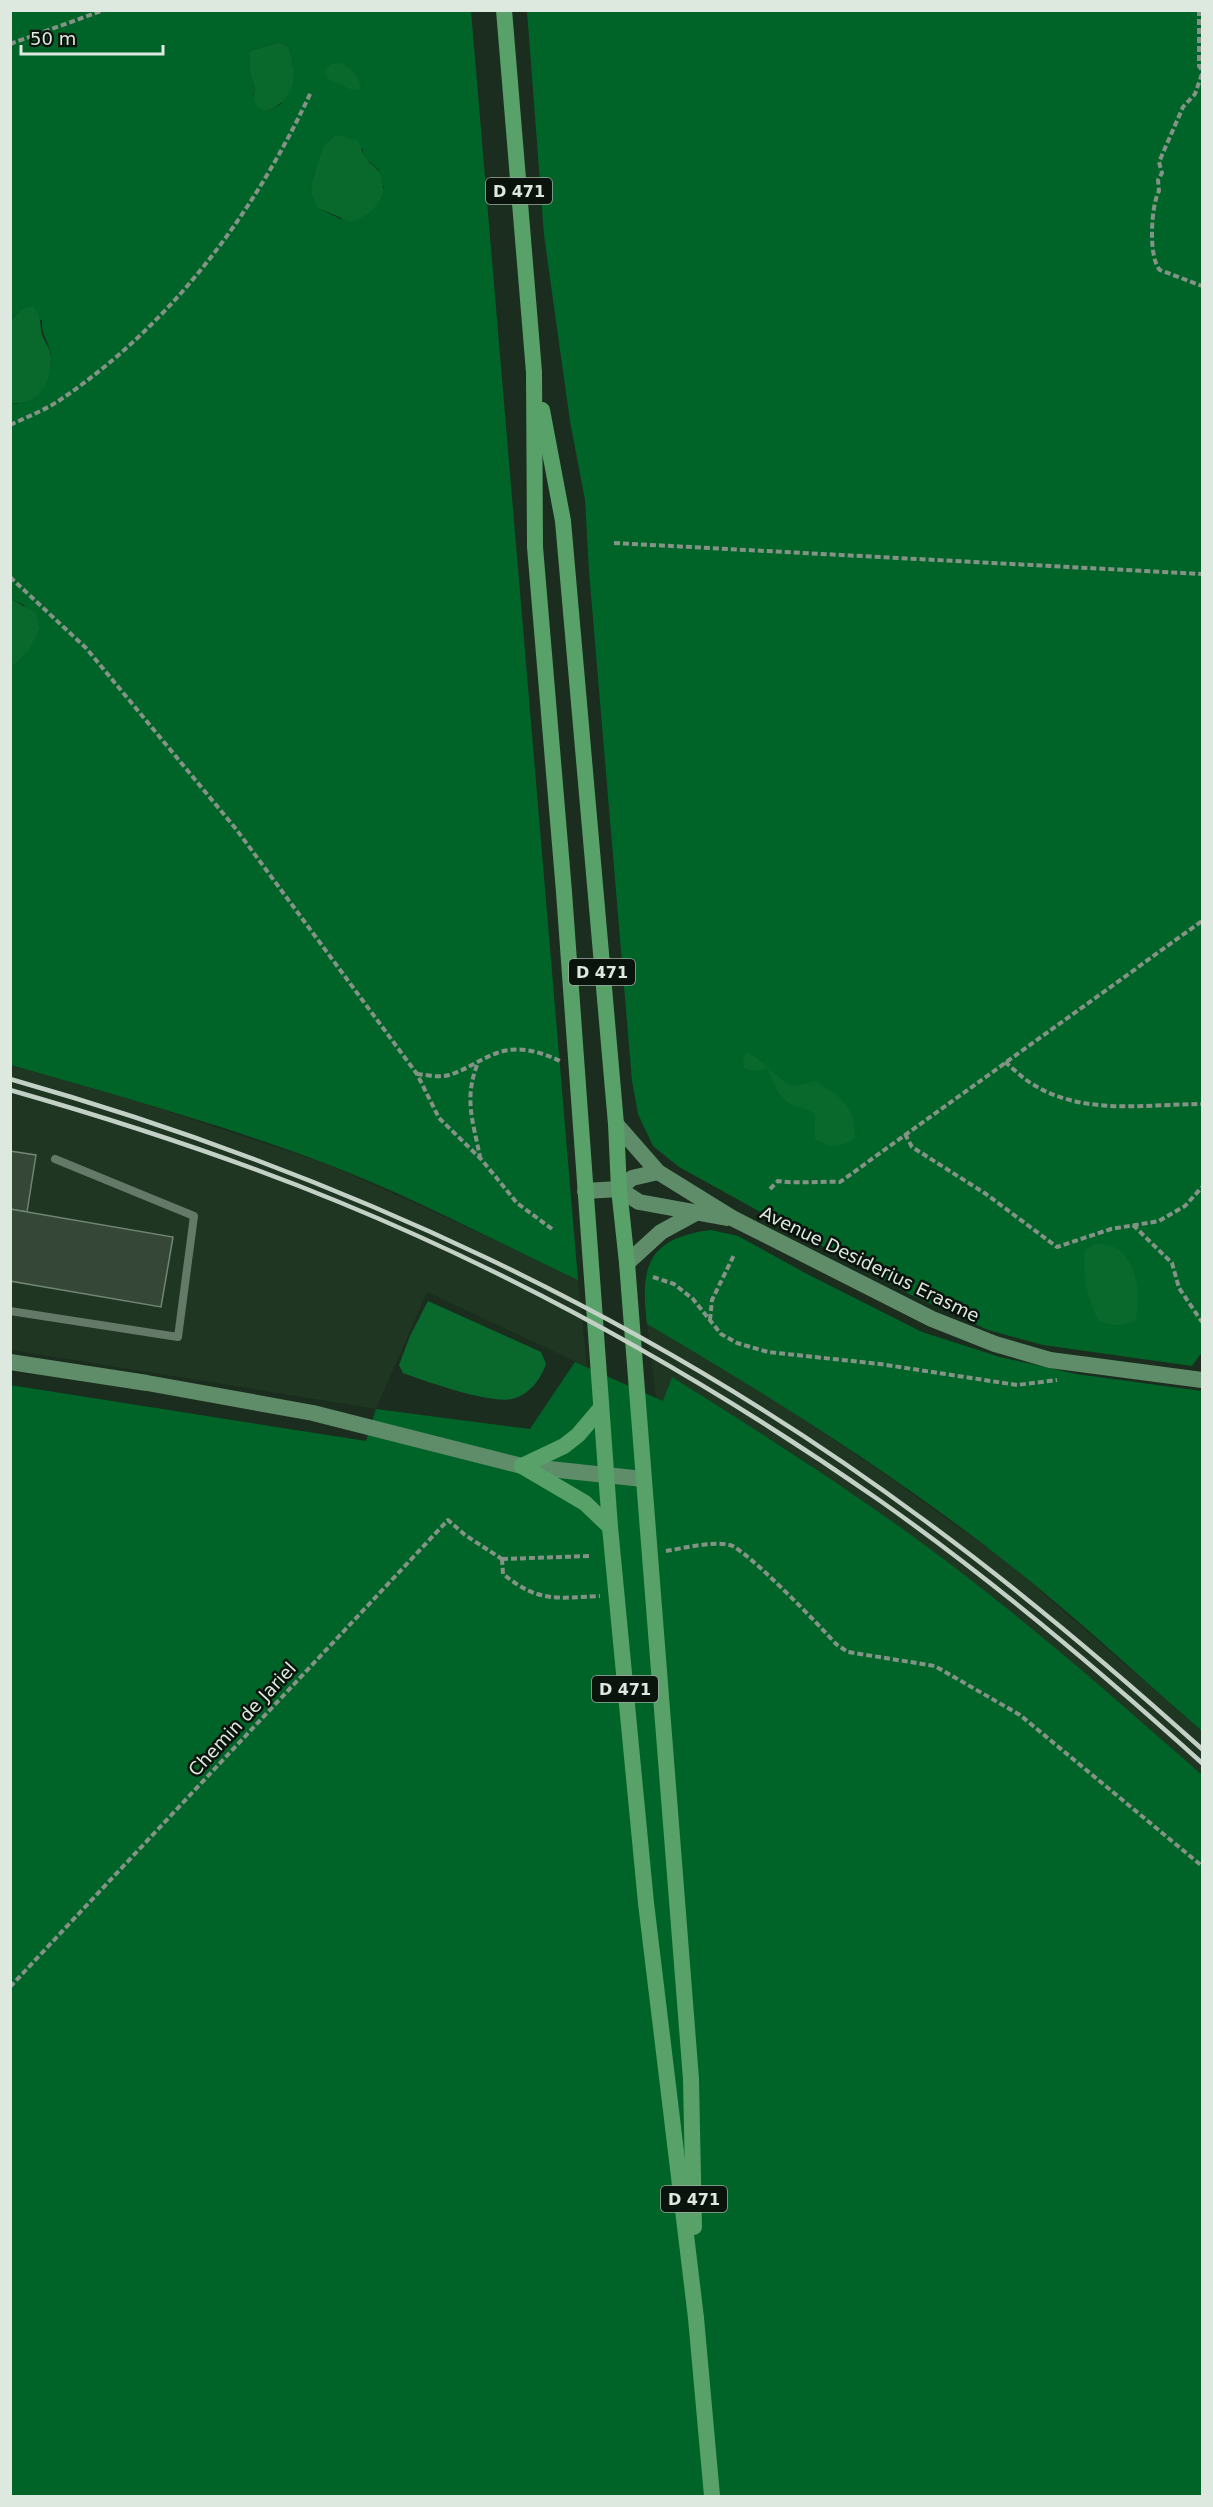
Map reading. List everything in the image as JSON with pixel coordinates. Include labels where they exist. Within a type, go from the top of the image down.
[{"type":"main road","name":"D 471","points":[[504,10],[534,372],[535,547],[577,1069],[610,1527],[646,1903],[696,2318],[712,2496]]},
{"type":"main road","name":"D 471","points":[[534,372],[563,520],[616,1124],[619,1189],[627,1263],[691,2079],[696,2318]]},
{"type":"main road","points":[[616,1124],[658,1172],[734,1219]]},
{"type":"main road","points":[[619,1189],[632,1178],[658,1172]]},
{"type":"main road","points":[[585,1191],[619,1189],[639,1202],[694,1214],[734,1219]]},
{"type":"main road","points":[[627,1263],[662,1232],[694,1214]]},
{"type":"main road","name":"Avenue Desiderius Erasme","points":[[734,1219],[932,1319],[995,1344],[1050,1360],[1203,1380]]},
{"type":"main road","points":[[10,1362],[169,1386],[313,1413],[522,1466],[643,1479]]},
{"type":"main road","points":[[522,1466],[564,1446],[578,1435],[601,1408]]},
{"type":"main road","points":[[522,1466],[585,1503],[610,1527]]},
{"type":"lane","points":[[10,1311],[178,1337],[194,1216],[55,1159]]},
{"type":"path","points":[[10,44],[104,10]]},
{"type":"path","points":[[1199,10],[1199,66],[1203,72],[1195,94],[1183,107],[1159,162],[1162,173],[1158,180],[1159,191],[1154,200],[1152,239],[1157,267],[1160,270],[1203,286]]},
{"type":"path","points":[[10,424],[58,401],[129,347],[186,289],[241,217],[289,139],[311,92]]},
{"type":"path","points":[[614,543],[1203,574]]},
{"type":"path","points":[[10,578],[86,648],[236,829],[417,1074],[439,1118],[481,1159],[517,1203],[552,1229]]},
{"type":"path","points":[[770,1189],[778,1181],[795,1184],[805,1181],[840,1182],[1203,921]]},
{"type":"path","points":[[417,1074],[447,1076],[498,1053],[525,1050],[543,1052],[577,1069]]},
{"type":"path","points":[[1005,1062],[1033,1085],[1065,1100],[1102,1107],[1203,1104]]},
{"type":"path","points":[[477,1064],[470,1084],[470,1107],[481,1159]]},
{"type":"path","points":[[905,1134],[912,1147],[986,1194],[1057,1247],[1133,1224],[1160,1221],[1185,1206],[1203,1187]]},
{"type":"path","points":[[1133,1224],[1172,1263],[1179,1288],[1203,1322]]},
{"type":"path","points":[[710,1320],[712,1300],[734,1255]]},
{"type":"path","points":[[653,1277],[674,1284],[693,1299],[727,1338],[768,1352],[880,1364],[1017,1385],[1059,1379],[1069,1362]]},
{"type":"path","name":"Chemin de Jariel","points":[[10,1987],[448,1520],[465,1535],[502,1559]]},
{"type":"path","points":[[662,1551],[722,1544],[734,1546],[754,1562],[836,1644],[854,1653],[935,1666],[1020,1715],[1203,1866]]},
{"type":"path","points":[[590,1556],[502,1559],[503,1574],[521,1589],[550,1599],[616,1595]]},
{"type":"shaded area","points":[[11,11],[471,11],[578,1280],[422,1205],[327,1164],[209,1123],[11,1065],[11,667],[28,651],[40,629],[24,605],[11,599],[10,403],[18,404],[43,382],[51,360],[42,329],[42,320],[15,316],[11,320]],"holes":[[[280,42],[288,46],[293,65],[281,104],[265,112],[253,96],[255,90],[250,73],[249,51]],[[362,148],[365,158],[378,169],[384,188],[341,219],[318,208],[312,181],[315,171]]]},
{"type":"shaded area","points":[[527,11],[1202,11],[1202,1352],[1192,1366],[1043,1345],[988,1330],[911,1295],[679,1167],[653,1146],[638,1114],[632,1081],[585,500],[570,421],[544,235]]},
{"type":"shaded area","points":[[280,42],[288,46],[294,77],[284,100],[265,112],[254,100],[255,90],[250,73],[249,51]]},
{"type":"shaded area","points":[[341,63],[355,74],[360,90],[347,88],[328,79],[324,71],[331,64]]},
{"type":"shaded area","points":[[337,135],[358,141],[369,162],[378,170],[382,181],[383,189],[378,203],[367,214],[351,222],[318,208],[312,195],[312,181],[324,145]]},
{"type":"shaded area","points":[[33,306],[39,315],[42,335],[51,354],[49,376],[42,391],[36,397],[21,403],[11,403],[11,320],[23,309]]},
{"type":"shaded area","points":[[11,599],[36,613],[40,629],[28,652],[11,667]]},
{"type":"shaded area","points":[[747,1052],[790,1085],[815,1081],[839,1097],[852,1117],[855,1138],[835,1146],[815,1139],[815,1115],[788,1103],[777,1090],[767,1069],[750,1071],[744,1068],[743,1059]]},
{"type":"shaded area","points":[[10,1065],[143,1103],[327,1164],[578,1280],[587,1367],[427,1292],[376,1409],[11,1350]]},
{"type":"shaded area","points":[[711,1230],[738,1236],[922,1332],[1000,1357],[1076,1374],[1202,1391],[1202,1731],[1056,1603],[963,1529],[831,1437],[740,1379],[647,1324],[645,1286],[647,1271],[652,1259],[661,1248],[673,1240]]},
{"type":"shaded area","points":[[1095,1244],[1114,1247],[1122,1253],[1133,1270],[1138,1291],[1135,1321],[1116,1325],[1098,1320],[1088,1294],[1084,1270],[1085,1250]]},
{"type":"shaded area","points":[[428,1301],[541,1352],[546,1364],[538,1381],[524,1394],[502,1400],[457,1391],[403,1373],[399,1365],[410,1336]]},
{"type":"shaded area","points":[[647,1324],[788,1409],[889,1477],[1007,1562],[1202,1731],[1202,1775],[1134,1715],[962,1573],[794,1454],[672,1377],[664,1401],[656,1398]]},
{"type":"shaded area","points":[[575,1362],[663,1401],[672,1377],[820,1472],[892,1521],[993,1597],[1084,1672],[1202,1775],[1202,2496],[11,2496],[10,1385],[366,1441],[376,1409],[530,1429]]},
{"type":"building","points":[[10,1151],[36,1155],[27,1212],[10,1209]]},
{"type":"building","points":[[10,1209],[173,1237],[161,1307],[10,1281]]},
{"type":"railway","points":[[10,1079],[132,1116],[253,1159],[371,1206],[487,1258],[601,1316],[712,1379],[820,1447],[924,1520],[1066,1631],[1202,1749]]},
{"type":"railway","points":[[10,1090],[176,1141],[339,1202],[480,1265],[617,1336],[750,1415],[921,1530],[1045,1627],[1202,1763]]}]
